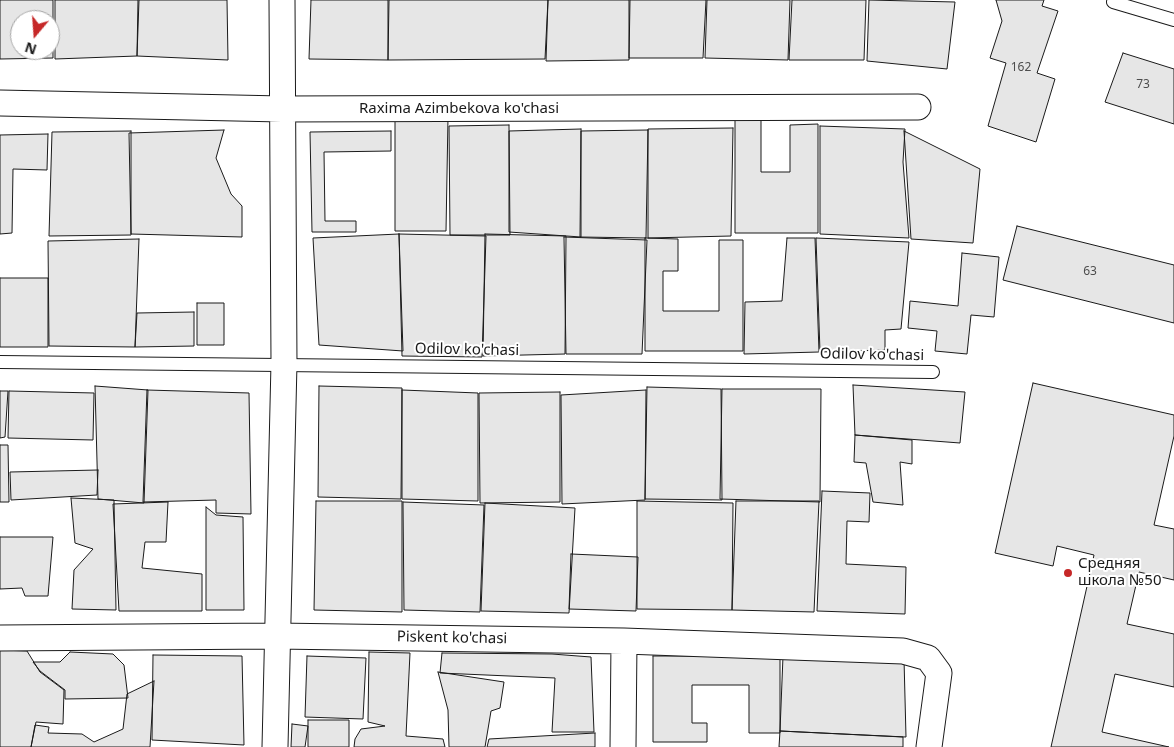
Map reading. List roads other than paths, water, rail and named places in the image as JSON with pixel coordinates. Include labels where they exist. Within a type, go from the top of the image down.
[{"type":"street","points":[[275,747],[276,636],[284,363],[282,0]]},
{"type":"street","name":"Raxima Azimbekova ko'chasi","points":[[0,102],[282,110],[918,107]]},
{"type":"street","name":"Piskent ko'chasi","points":[[0,638],[276,636],[624,641],[903,651],[928,658],[939,673],[929,747]]},
{"type":"street","points":[[623,747],[624,641]]},
{"type":"lane","points":[[1113,2],[1174,20]]},
{"type":"lane","name":"Odilov ko'chasi","points":[[0,362],[284,363],[933,372]]},
{"type":"place","name":"Средняя школа №50","points":[[1068,573]]}]
